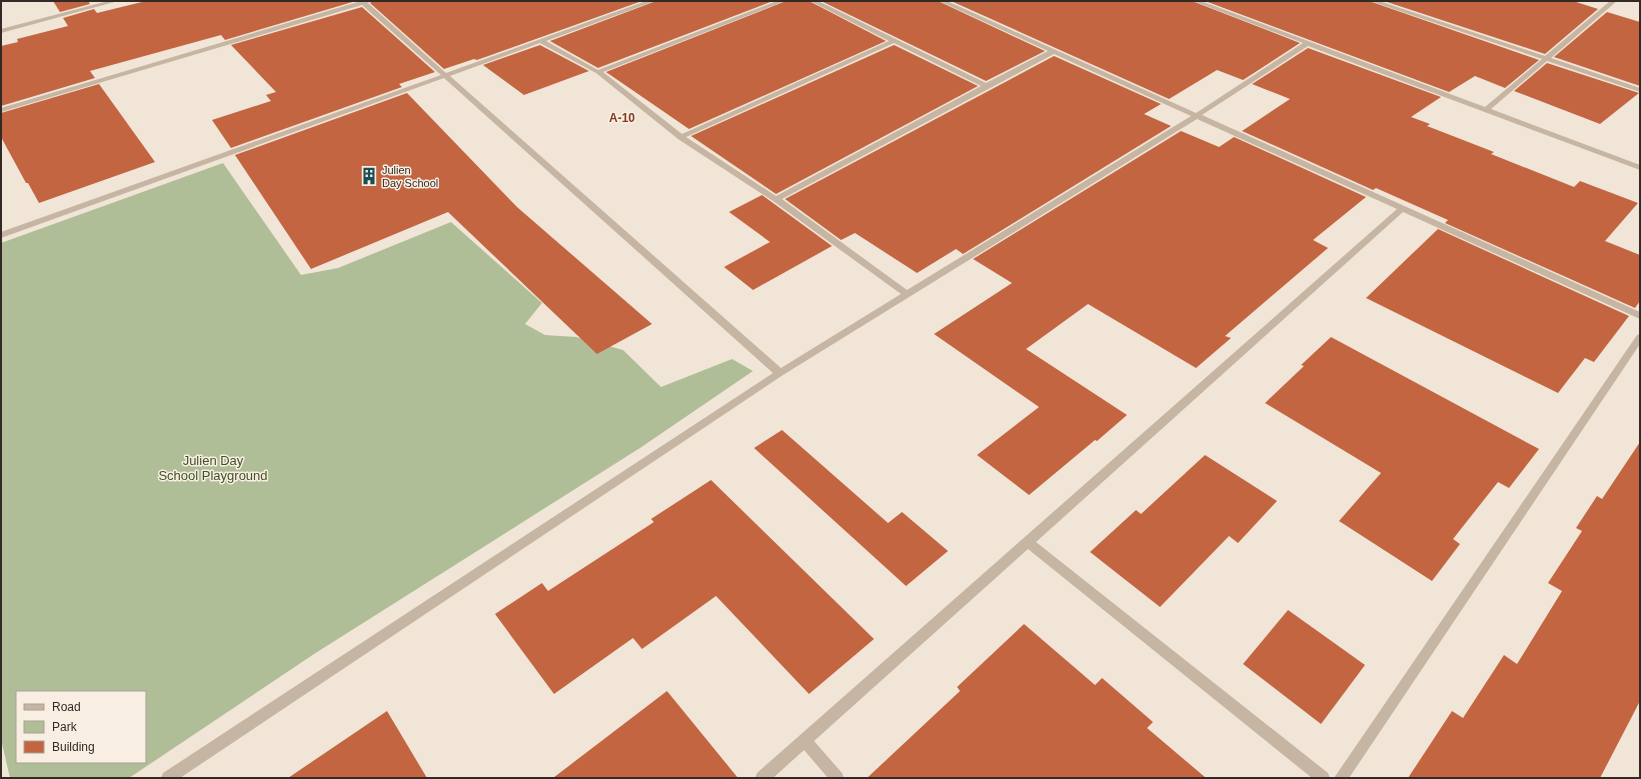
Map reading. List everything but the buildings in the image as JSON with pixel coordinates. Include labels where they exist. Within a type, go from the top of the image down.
[{"type":"street","points":[[1,31],[115,1]]},
{"type":"street","points":[[1,235],[652,1]]},
{"type":"street","points":[[598,72],[782,1]]},
{"type":"street","points":[[813,1],[986,86]]},
{"type":"street","points":[[942,1],[1640,316]]},
{"type":"street","points":[[1196,1],[1640,168]]},
{"type":"street","points":[[1373,1],[1640,90]]},
{"type":"street","points":[[1486,110],[1614,1]]},
{"type":"street","points":[[1,110],[366,2],[445,75],[780,373]]},
{"type":"street","points":[[541,41],[598,72],[681,137],[776,199],[907,294]]},
{"type":"street","points":[[681,137],[894,41]]},
{"type":"street","points":[[168,778],[780,373],[1196,116],[1308,43]]},
{"type":"street","points":[[776,199],[1054,51]]},
{"type":"street","points":[[762,778],[1402,209]]},
{"type":"street","points":[[1341,778],[1640,337]]},
{"type":"street","points":[[1028,542],[1323,778]]},
{"type":"street","points":[[805,740],[838,778]]},
{"type":"green space","name":"Julien Day School Playground","points":[[223,163],[301,275],[338,268],[451,222],[542,303],[525,324],[545,335],[576,337],[623,350],[661,387],[732,359],[753,371],[640,448],[314,654],[129,778],[10,778],[1,739],[1,243]]},
{"type":"place","name":"Julien Day School","points":[[369,176]]},
{"type":"district","name":"A-10","points":[[622,118]]}]
